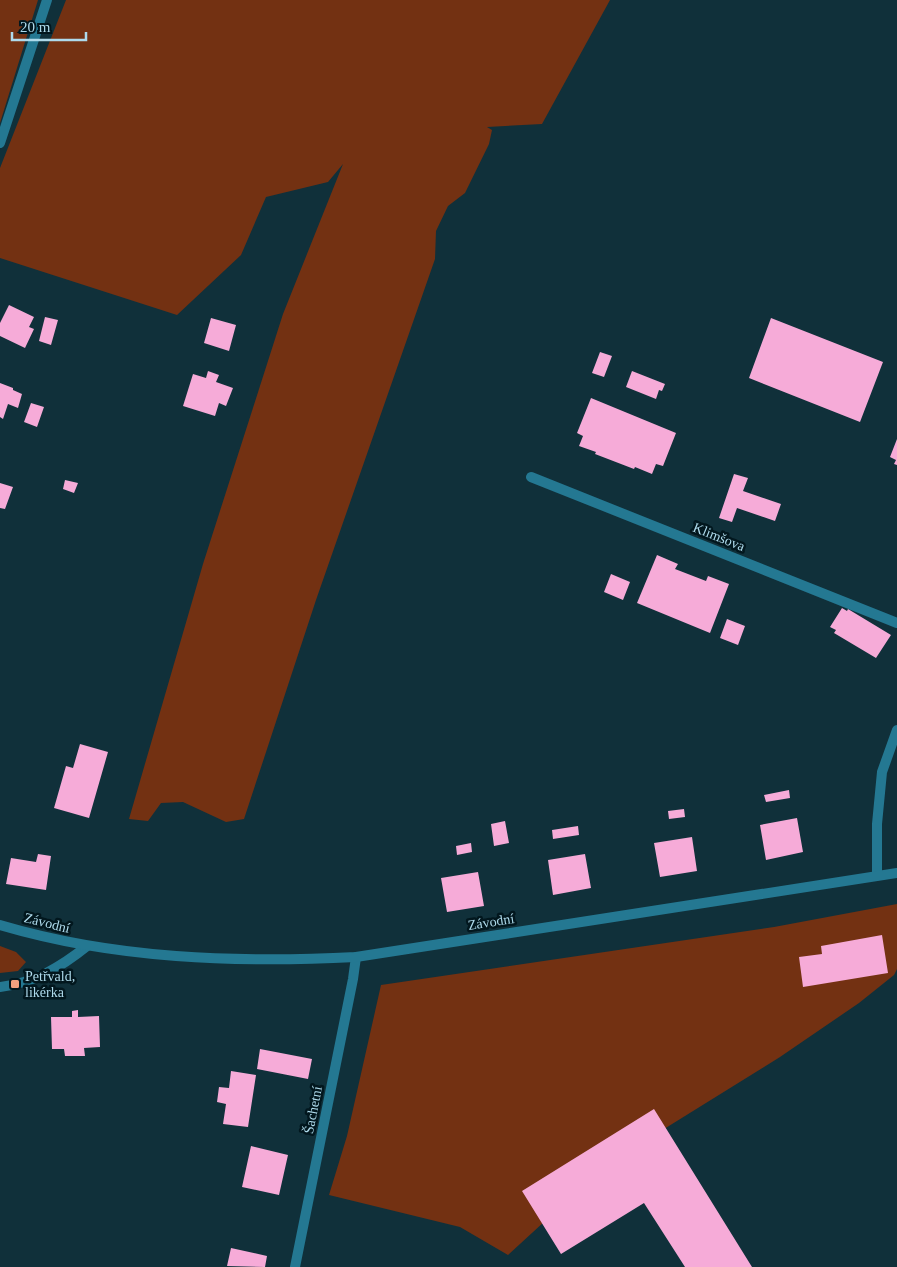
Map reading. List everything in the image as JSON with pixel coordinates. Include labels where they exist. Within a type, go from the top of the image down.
[{"type":"street","points":[[0,143],[47,0]]},
{"type":"street","name":"Klimšova","points":[[531,477],[897,623]]},
{"type":"street","points":[[877,875],[877,824],[882,772],[897,730]]},
{"type":"street","name":"Závodní","points":[[0,925],[39,936],[87,946],[154,954],[220,959],[268,960],[356,957],[897,873]]},
{"type":"street","name":"Závodní","points":[[0,986],[24,982],[48,974],[65,964],[87,946]]},
{"type":"street","name":"Šachetní","points":[[295,1267],[356,957]]},
{"type":"shaded area","points":[[0,0],[38,0],[0,123]]},
{"type":"shaded area","points":[[66,0],[610,0],[542,124],[487,127],[492,130],[489,144],[465,193],[448,206],[436,231],[435,259],[316,600],[244,819],[226,822],[183,802],[161,803],[148,821],[129,819],[203,564],[283,314],[343,164],[328,182],[266,197],[241,255],[177,315],[0,258],[0,168]]},
{"type":"shaded area","points":[[897,904],[897,969],[894,975],[859,1003],[780,1057],[606,1165],[508,1255],[460,1227],[329,1195],[347,1136],[381,985],[774,927]]},
{"type":"shaded area","points":[[0,946],[16,952],[26,962],[18,971],[0,973]]},
{"type":"building","points":[[9,305],[34,317],[29,327],[34,329],[25,348],[0,336],[0,323]]},
{"type":"building","points":[[45,317],[58,320],[51,345],[39,341]]},
{"type":"building","points":[[211,318],[236,325],[229,351],[204,343]]},
{"type":"building","points":[[771,318],[883,362],[860,422],[749,378]]},
{"type":"building","points":[[600,352],[612,356],[604,377],[592,373]]},
{"type":"building","points":[[208,371],[219,375],[216,382],[233,388],[226,406],[219,403],[215,416],[183,406],[193,374],[206,378]]},
{"type":"building","points":[[632,371],[665,384],[662,391],[659,390],[656,399],[626,387]]},
{"type":"building","points":[[0,383],[22,394],[18,408],[8,404],[3,419],[0,417]]},
{"type":"building","points":[[591,398],[676,433],[663,466],[656,464],[652,474],[635,467],[634,469],[579,446],[583,436],[577,433]]},
{"type":"building","points":[[31,403],[44,407],[37,427],[24,422]]},
{"type":"building","points":[[897,439],[897,465],[894,464],[896,460],[890,457]]},
{"type":"building","points":[[734,474],[748,478],[743,491],[781,504],[775,521],[737,508],[732,522],[719,518]]},
{"type":"building","points":[[65,480],[78,483],[74,493],[63,489]]},
{"type":"building","points":[[0,483],[13,487],[5,509],[0,508]]},
{"type":"building","points":[[657,555],[678,564],[675,569],[706,581],[708,576],[729,584],[710,633],[637,603]]},
{"type":"building","points":[[611,574],[630,582],[623,600],[604,592]]},
{"type":"building","points":[[842,608],[847,611],[848,609],[891,635],[876,658],[834,633],[836,630],[830,627]]},
{"type":"building","points":[[727,619],[745,626],[738,645],[720,638]]},
{"type":"building","points":[[80,744],[108,752],[89,818],[54,808],[66,766],[73,768]]},
{"type":"building","points":[[789,790],[790,798],[766,802],[764,795]]},
{"type":"building","points":[[684,809],[685,817],[669,819],[668,811]]},
{"type":"building","points":[[797,818],[803,852],[766,860],[760,825]]},
{"type":"building","points":[[505,821],[509,843],[494,846],[491,824]]},
{"type":"building","points":[[578,826],[579,835],[553,839],[552,830]]},
{"type":"building","points":[[692,837],[697,871],[660,877],[654,843]]},
{"type":"building","points":[[471,843],[472,852],[457,855],[456,846]]},
{"type":"building","points":[[38,854],[51,856],[46,890],[6,884],[11,858],[36,862]]},
{"type":"building","points":[[585,854],[591,888],[553,895],[548,860]]},
{"type":"building","points":[[478,872],[484,906],[447,912],[441,878]]},
{"type":"building","points":[[882,935],[888,973],[803,987],[799,957],[822,954],[821,946]]},
{"type":"building","points":[[78,1010],[78,1017],[99,1016],[100,1047],[84,1048],[85,1056],[65,1056],[64,1049],[52,1049],[51,1017],[72,1017],[72,1011]]},
{"type":"building","points":[[260,1049],[312,1059],[308,1079],[257,1069]]},
{"type":"building","points":[[231,1071],[256,1075],[248,1127],[223,1124],[226,1104],[217,1102],[219,1087],[229,1088]]},
{"type":"building","points":[[654,1109],[752,1267],[685,1267],[644,1203],[561,1254],[522,1191]]},
{"type":"building","points":[[251,1146],[288,1155],[279,1195],[242,1187]]},
{"type":"building","points":[[231,1248],[267,1256],[265,1267],[227,1266]]},
{"type":"place","name":"Petřvald, likérka","points":[[15,984]]}]
